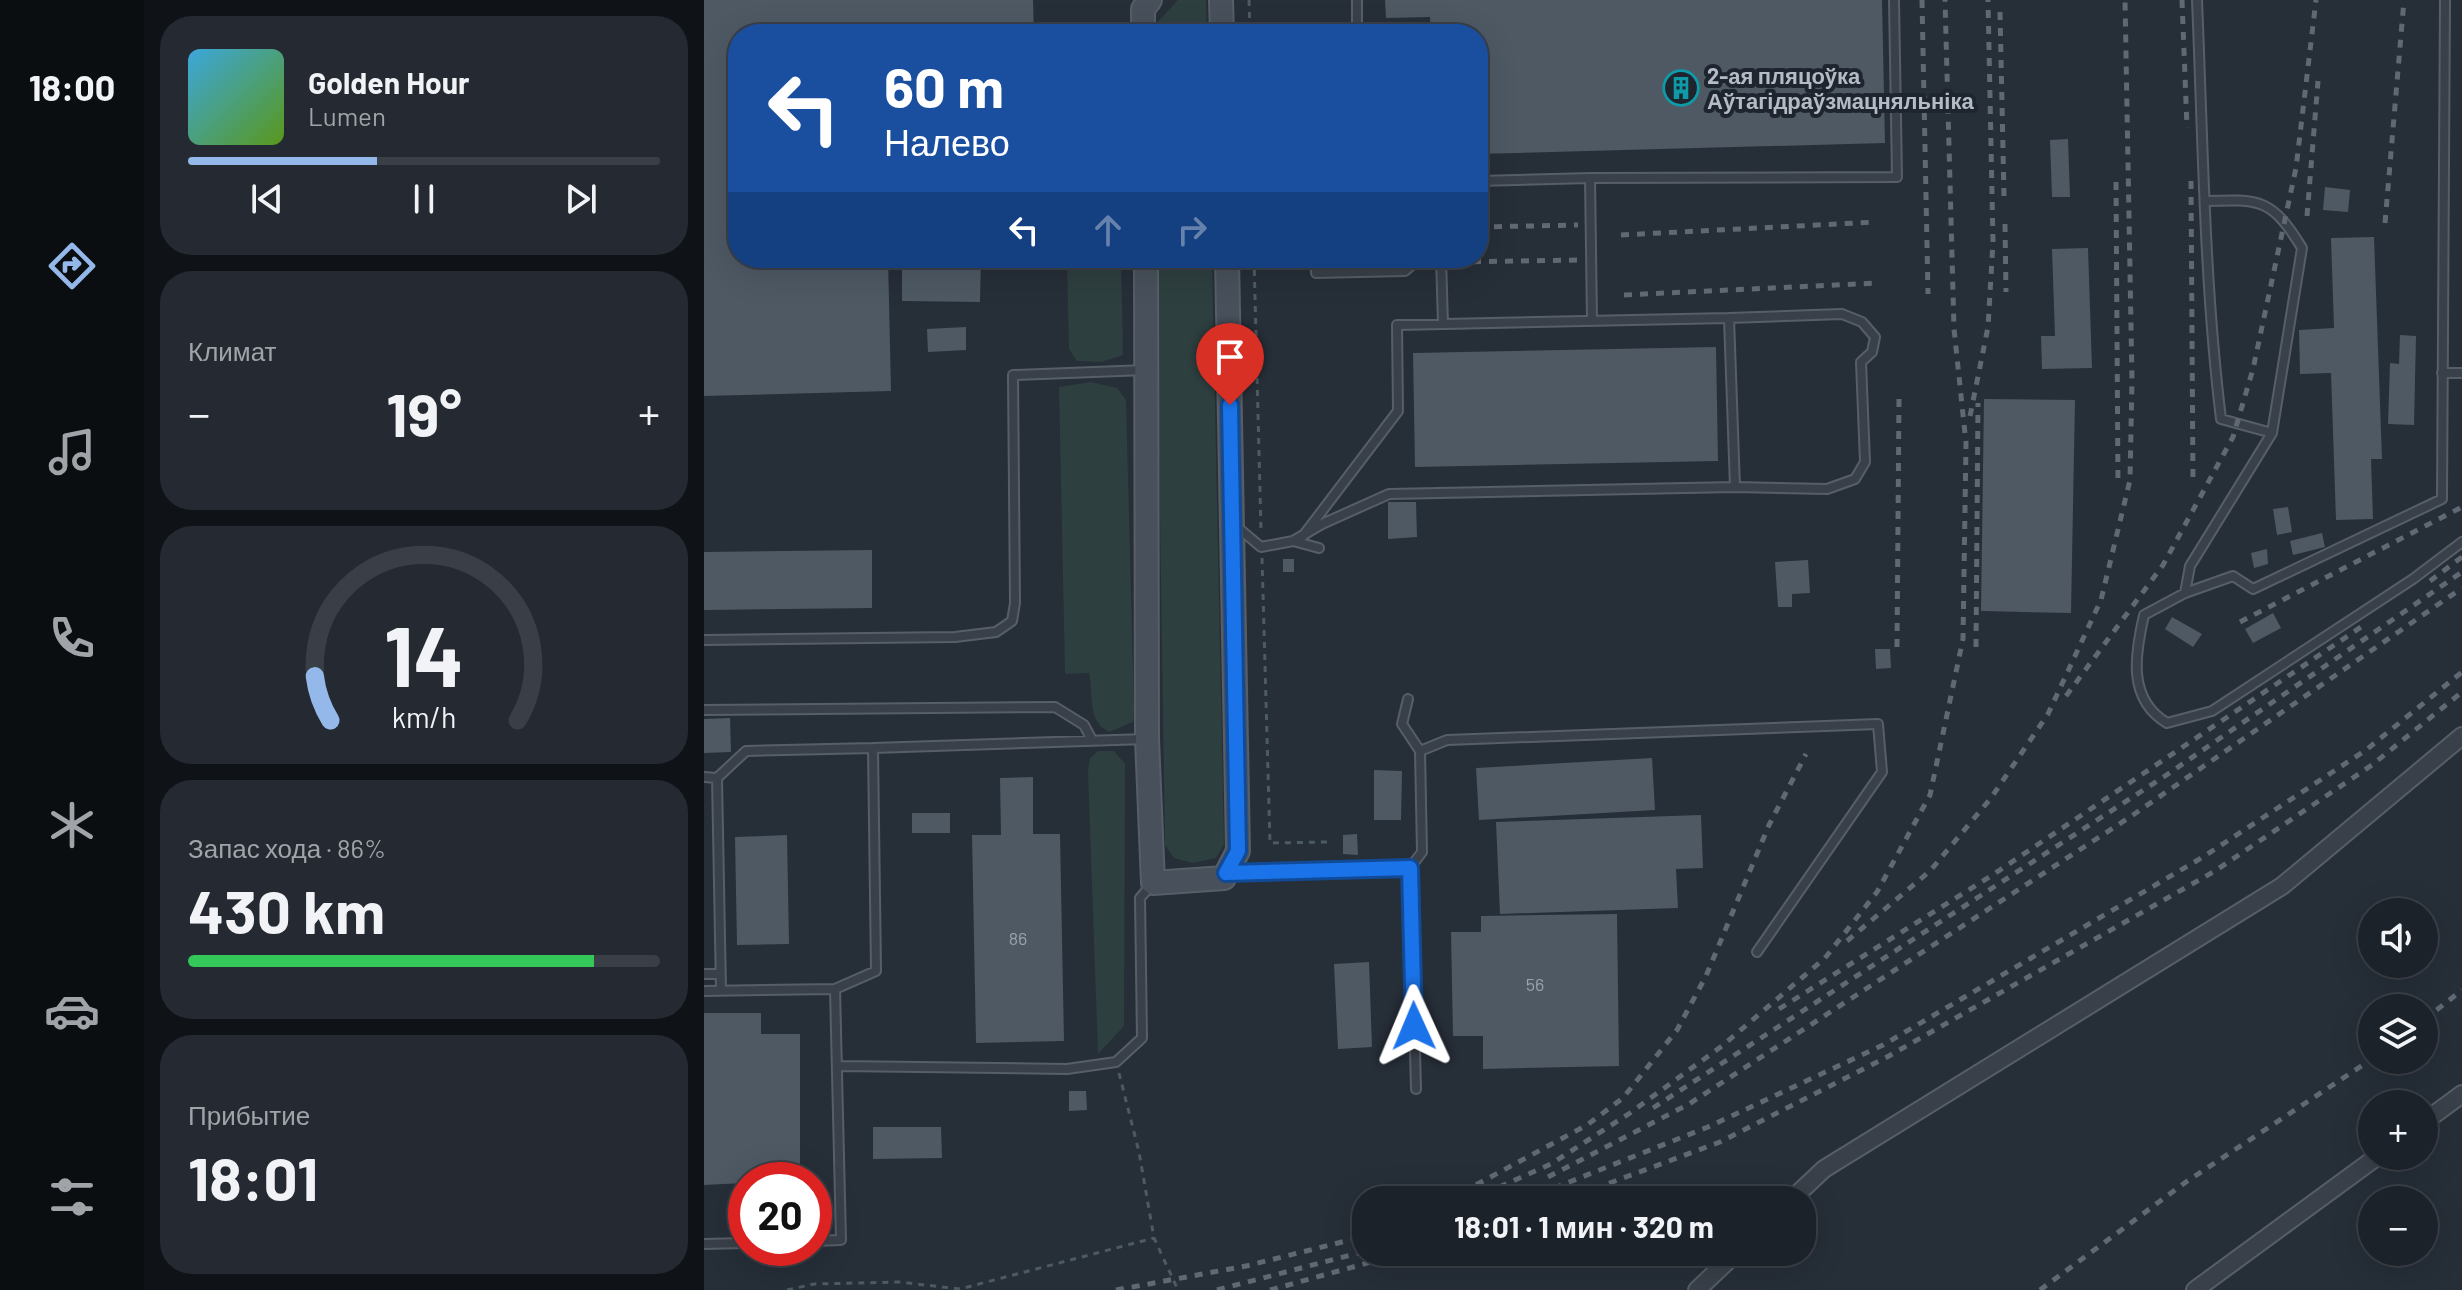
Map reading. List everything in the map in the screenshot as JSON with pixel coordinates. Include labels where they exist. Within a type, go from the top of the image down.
[{"type":"street","points":[[1143,24],[1143,9],[1150,0]]},
{"type":"street","points":[[1221,0],[1222,24]]},
{"type":"street","points":[[1146,268],[1147,739],[1153,883],[1224,878],[1238,851],[1227,268]]},
{"type":"street","points":[[1806,1186],[1824,1169],[2282,886],[2462,736]]},
{"type":"street","points":[[2438,1112],[2462,1094]]},
{"type":"street","points":[[2195,1290],[2359,1170]]},
{"type":"street","points":[[1697,1290],[1722,1266]]},
{"type":"lane","points":[[1357,0],[1357,24]]},
{"type":"lane","points":[[1488,181],[1897,177],[1894,0]]},
{"type":"lane","points":[[2197,0],[2212,342],[2221,419],[2236,426],[2272,433]]},
{"type":"lane","points":[[2445,0],[2442,499],[2253,589],[2233,576],[2185,593],[2144,615],[2137,648],[2136,685],[2155,716],[2167,723],[2212,711],[2413,579],[2462,542]]},
{"type":"lane","points":[[1590,178],[1592,321]]},
{"type":"lane","points":[[2185,593],[2190,566],[2272,433],[2302,248],[2285,220],[2252,199],[2206,201]]},
{"type":"lane","points":[[1316,268],[1316,273],[1405,271],[1408,268]]},
{"type":"lane","points":[[1441,268],[1443,324]]},
{"type":"lane","points":[[1233,523],[1261,547],[1293,541],[1389,494],[1735,487],[1827,489],[1855,479],[1865,462],[1861,362],[1872,352],[1875,337],[1862,322],[1842,314],[1397,325],[1398,411],[1303,536]]},
{"type":"lane","points":[[1729,318],[1735,487]]},
{"type":"lane","points":[[704,640],[955,637],[996,632],[1012,621],[1015,603],[1013,375],[1147,370]]},
{"type":"lane","points":[[2442,373],[2462,373]]},
{"type":"lane","points":[[1293,541],[1319,548]]},
{"type":"lane","points":[[1408,699],[1402,724],[1420,751],[1422,852],[1410,868],[1416,1089]]},
{"type":"lane","points":[[704,710],[1055,707],[1084,725],[1092,740]]},
{"type":"lane","points":[[1420,751],[1447,740],[1878,724],[1882,772],[1757,952]]},
{"type":"lane","points":[[704,777],[717,778],[746,751],[1147,739]]},
{"type":"lane","points":[[704,991],[835,989],[876,971],[873,748]]},
{"type":"lane","points":[[717,778],[721,990]]},
{"type":"lane","points":[[1226,873],[1410,868]]},
{"type":"lane","points":[[840,1066],[1067,1069],[1116,1062],[1142,1038],[1140,898],[1153,883]]},
{"type":"lane","points":[[704,974],[719,974]]},
{"type":"lane","points":[[832,1240],[841,1240],[840,1066],[835,989]]},
{"type":"lane","points":[[704,1244],[728,1243]]},
{"type":"path","points":[[1249,0],[1250,24]]},
{"type":"path","points":[[1254,268],[1270,843],[1327,842]]},
{"type":"path","points":[[1116,1062],[1139,1152],[1154,1238],[1178,1290]]},
{"type":"path","points":[[787,1290],[814,1284],[899,1282],[960,1289],[1154,1238]]},
{"type":"shaded area","points":[[1178,0],[1206,0],[1207,24],[1156,24]]},
{"type":"shaded area","points":[[1116,22],[1116,24],[1064,24]]},
{"type":"shaded area","points":[[1067,268],[1121,268],[1123,355],[1101,362],[1077,361],[1069,349]]},
{"type":"shaded area","points":[[1156,268],[1212,268],[1224,844],[1216,858],[1193,863],[1174,858],[1165,845]]},
{"type":"shaded area","points":[[1091,382],[1117,388],[1126,400],[1134,710],[1133,722],[1109,732],[1094,714],[1089,673],[1065,674],[1059,387]]},
{"type":"shaded area","points":[[1098,751],[1114,751],[1125,764],[1124,1026],[1098,1054],[1088,771],[1090,758]]},
{"type":"building","points":[[704,0],[1033,0],[1034,24],[728,24],[728,268],[888,268],[891,391],[704,396]]},
{"type":"building","name":"2-ая пляцоўка Аўтагідраўзмацняльніка","points":[[1385,0],[1882,0],[1885,143],[1488,154],[1488,24],[1430,24],[1430,17],[1386,18]]},
{"type":"building","points":[[2068,139],[2070,197],[2052,197],[2050,140]]},
{"type":"building","points":[[2325,187],[2350,190],[2348,212],[2323,210]]},
{"type":"building","points":[[2374,237],[2382,459],[2371,459],[2373,519],[2336,520],[2331,373],[2300,374],[2299,330],[2334,328],[2331,238]]},
{"type":"building","points":[[2088,248],[2092,368],[2042,369],[2041,336],[2055,336],[2052,249]]},
{"type":"building","points":[[902,268],[981,268],[980,302],[902,301]]},
{"type":"building","points":[[966,327],[966,350],[928,352],[927,329]]},
{"type":"building","points":[[2400,335],[2416,336],[2414,425],[2388,424],[2390,363],[2399,364]]},
{"type":"building","points":[[1716,347],[1718,461],[1415,467],[1413,353]]},
{"type":"building","points":[[1984,399],[2075,400],[2071,613],[1981,611]]},
{"type":"building","points":[[1388,502],[1416,502],[1417,537],[1388,539]]},
{"type":"building","points":[[2288,507],[2292,532],[2277,535],[2273,509]]},
{"type":"building","points":[[2322,533],[2325,547],[2293,555],[2290,541]]},
{"type":"building","points":[[2267,549],[2268,564],[2254,568],[2251,553]]},
{"type":"building","points":[[872,550],[872,608],[704,610],[704,552]]},
{"type":"building","points":[[1283,559],[1294,559],[1294,572],[1283,572]]},
{"type":"building","points":[[1808,560],[1810,593],[1792,594],[1792,607],[1778,607],[1775,562]]},
{"type":"building","points":[[2273,613],[2281,628],[2253,643],[2245,629]]},
{"type":"building","points":[[2172,617],[2202,634],[2193,647],[2165,629]]},
{"type":"building","points":[[1875,649],[1890,649],[1891,668],[1876,669]]},
{"type":"building","points":[[730,718],[731,752],[704,753],[704,719]]},
{"type":"building","points":[[1652,758],[1655,810],[1479,820],[1476,768]]},
{"type":"building","points":[[1374,770],[1402,771],[1401,820],[1374,820]]},
{"type":"building","points":[[1033,777],[1033,834],[1060,834],[1064,1041],[976,1043],[972,835],[1001,835],[1000,778]]},
{"type":"building","points":[[912,813],[950,813],[950,833],[912,833]]},
{"type":"building","points":[[1701,815],[1703,868],[1676,869],[1678,908],[1500,914],[1496,822]]},
{"type":"building","points":[[1357,834],[1358,855],[1343,854],[1343,835]]},
{"type":"building","points":[[787,835],[789,944],[737,945],[735,837]]},
{"type":"building","points":[[1617,914],[1619,1066],[1483,1069],[1483,1036],[1453,1036],[1451,932],[1481,932],[1481,916]]},
{"type":"building","points":[[1369,962],[1372,1047],[1338,1049],[1334,964]]},
{"type":"building","points":[[704,1013],[761,1013],[761,1034],[800,1034],[800,1162],[728,1162],[728,1184],[704,1185]]},
{"type":"building","points":[[1069,1091],[1086,1091],[1087,1110],[1069,1111]]},
{"type":"building","points":[[873,1127],[941,1127],[942,1158],[873,1159]]},
{"type":"railway","points":[[1922,0],[1928,294]]},
{"type":"railway","points":[[1502,1186],[1551,1164],[1630,1113],[1722,1046],[1825,958],[1877,892],[1930,795],[1963,639],[1966,443],[1954,329],[1945,0]]},
{"type":"railway","points":[[1970,416],[1988,327],[1993,242],[1988,0]]},
{"type":"railway","points":[[1847,941],[1930,871],[1991,798],[2048,714],[2101,600],[2130,480],[2132,380],[2125,0]]},
{"type":"railway","points":[[2182,0],[2187,128]]},
{"type":"railway","points":[[2066,696],[2163,565],[2233,437],[2253,369],[2296,168],[2316,0]]},
{"type":"railway","points":[[2385,223],[2404,0]]},
{"type":"railway","points":[[2000,12],[2004,196]]},
{"type":"railway","points":[[2307,216],[2318,81]]},
{"type":"railway","points":[[2191,181],[2193,485]]},
{"type":"railway","points":[[2116,182],[2118,486]]},
{"type":"railway","points":[[1621,235],[1876,222]]},
{"type":"railway","points":[[2005,224],[2006,292]]},
{"type":"railway","points":[[1488,227],[1578,225]]},
{"type":"railway","points":[[1488,261],[1579,260]]},
{"type":"railway","points":[[1624,295],[1879,283]]},
{"type":"railway","points":[[1897,647],[1899,398]]},
{"type":"railway","points":[[1976,647],[1978,403]]},
{"type":"railway","points":[[2240,622],[2462,507]]},
{"type":"railway","points":[[2430,581],[2462,557]]},
{"type":"railway","points":[[1653,1108],[2165,776],[2462,572]]},
{"type":"railway","points":[[1548,1177],[1689,1104],[2130,817],[2462,588]]},
{"type":"railway","points":[[1779,1009],[1991,876],[2367,623]]},
{"type":"railway","points":[[1559,1186],[1708,1127],[1883,1045],[2203,857],[2366,750],[2462,672]]},
{"type":"railway","points":[[1602,1186],[1720,1142],[1887,1057],[2215,871],[2372,765],[2462,692]]},
{"type":"railway","points":[[1474,1186],[1587,1125],[1623,1098],[1677,1030],[1706,976],[1769,825],[1806,754]]},
{"type":"railway","points":[[2438,1009],[2462,990]]},
{"type":"railway","points":[[2040,1290],[2186,1182],[2358,1068]]},
{"type":"railway","points":[[1116,1290],[1246,1266],[1352,1240]]},
{"type":"railway","points":[[1217,1290],[1352,1255]]},
{"type":"railway","points":[[1270,1290],[1357,1266]]},
{"type":"place","name":"2-ая пляцоўка Аўтагідраўзмацняльніка","points":[[1681,88]]},
{"type":"route","points":[[1230,405],[1238,851],[1226,873],[1410,868],[1414,1026]]}]
